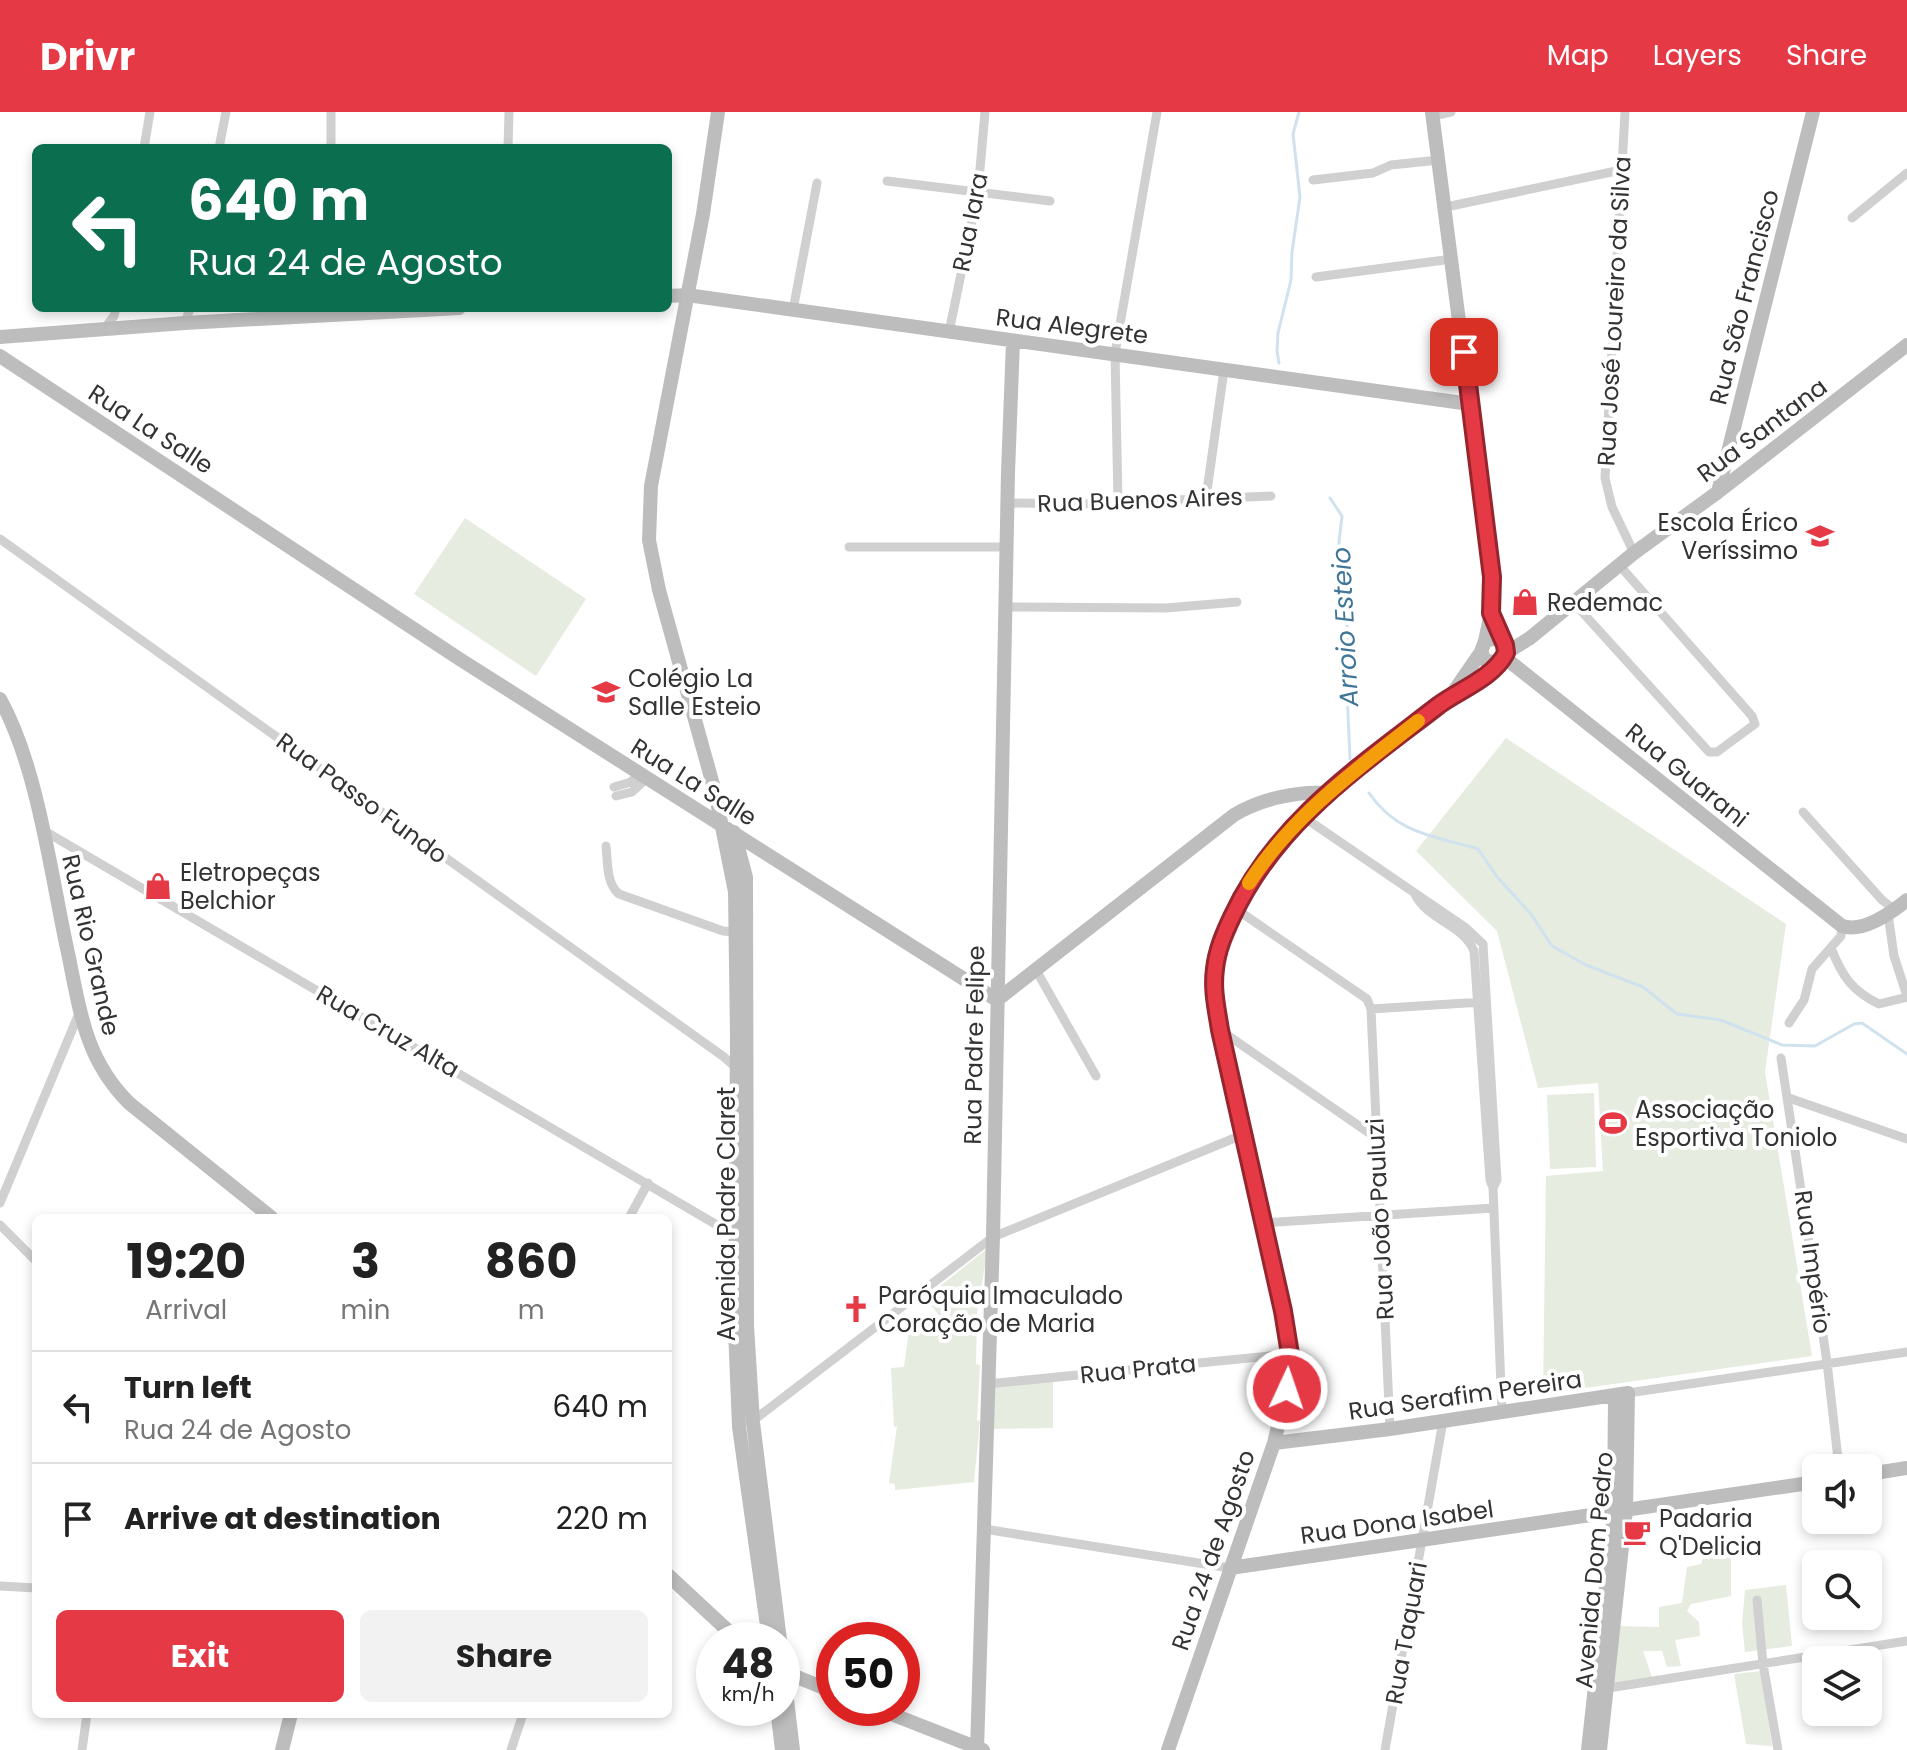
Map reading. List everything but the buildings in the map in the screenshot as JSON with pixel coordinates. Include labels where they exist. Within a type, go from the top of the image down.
[{"type":"street","points":[[145,144],[150,112]]},
{"type":"street","points":[[220,144],[226,112]]},
{"type":"street","points":[[331,112],[331,144]]},
{"type":"street","points":[[508,144],[509,112]]},
{"type":"street","name":"Avenida Padre Claret","points":[[718,112],[651,486],[649,540],[659,590],[715,792],[732,873],[747,1326],[746,1425],[777,1622]]},
{"type":"street","name":"Rua Iara","points":[[949,332],[978,192],[985,112]]},
{"type":"street","points":[[1118,502],[1115,353],[1157,112]]},
{"type":"street","points":[[1432,114],[1451,112]]},
{"type":"street","name":"Rua José Loureiro da Silva","points":[[1625,112],[1605,478],[1612,507],[1634,553]]},
{"type":"street","name":"Rua São Francisco","points":[[1718,492],[1813,112]]},
{"type":"street","name":"Rua 24 de Agosto","points":[[1432,114],[1492,577],[1491,613],[1483,646],[1449,698]]},
{"type":"street","points":[[1313,180],[1373,173],[1391,165],[1439,160]]},
{"type":"street","points":[[1446,207],[1621,170]]},
{"type":"street","points":[[1852,218],[1907,173]]},
{"type":"street","points":[[887,181],[1050,201]]},
{"type":"street","points":[[793,310],[817,183]]},
{"type":"street","points":[[1316,277],[1452,259]]},
{"type":"street","name":"Rua Alegrete","points":[[672,296],[687,295],[1115,353],[1470,404]]},
{"type":"street","points":[[105,328],[115,312]]},
{"type":"street","points":[[185,323],[189,312]]},
{"type":"street","points":[[0,337],[326,312]]},
{"type":"street","name":"Rua Padre Felipe","points":[[980,1749],[1013,341]]},
{"type":"street","name":"Rua Santana","points":[[1503,652],[1530,638],[1634,553],[1907,345]]},
{"type":"street","name":"Rua La Salle","points":[[0,356],[461,660],[997,1000]]},
{"type":"street","points":[[1206,498],[1224,370]]},
{"type":"street","name":"Rua Buenos Aires","points":[[1008,503],[1271,496]]},
{"type":"street","name":"Rua Passo Fundo","points":[[0,539],[738,1063]]},
{"type":"street","points":[[849,547],[1006,547]]},
{"type":"street","points":[[1574,603],[1709,752],[1717,752],[1755,724],[1752,716],[1620,566]]},
{"type":"street","points":[[1006,607],[1166,608],[1237,602]]},
{"type":"street","name":"Rua 24 de Agosto","points":[[1168,1750],[1274,1443],[1287,1389],[1290,1354],[1220,1030],[1214,990],[1220,944],[1265,858],[1302,816],[1449,698],[1481,679],[1503,652],[1491,613]]},
{"type":"street","points":[[1483,646],[1497,638],[1503,652]]},
{"type":"street","name":"Rua Guarani","points":[[1483,646],[1485,660],[1503,652],[1842,926]]},
{"type":"street","name":"Rua Rio Grande","points":[[1,701],[21,750],[80,1010],[98,1066],[129,1103],[267,1214]]},
{"type":"street","points":[[615,792],[632,792],[643,775]]},
{"type":"street","name":"Avenida Padre Claret","points":[[715,792],[735,834],[746,877],[738,1063]]},
{"type":"street","points":[[997,1000],[1234,815],[1275,800],[1311,792],[1327,793]]},
{"type":"street","points":[[1275,800],[1289,804],[1466,928],[1478,947],[1490,1180],[1493,1188],[1502,1412]]},
{"type":"street","points":[[1803,812],[1882,900],[1897,908]]},
{"type":"street","name":"Rua Cruz Alta","points":[[41,829],[734,1235]]},
{"type":"street","points":[[606,846],[609,880],[619,894],[723,931],[735,932]]},
{"type":"street","points":[[1789,1023],[1804,1000],[1812,969],[1841,936],[1842,926],[1858,927],[1897,908]]},
{"type":"street","points":[[1831,948],[1847,982],[1858,993],[1879,1004],[1907,996],[1894,956],[1897,908]]},
{"type":"street","points":[[1236,909],[1367,999],[1371,1009],[1481,1002]]},
{"type":"street","points":[[1036,970],[1096,1076]]},
{"type":"street","name":"Rua João Pauluzi","points":[[1371,1009],[1390,1429]]},
{"type":"street","points":[[0,1203],[80,1010]]},
{"type":"street","points":[[1220,1030],[1375,1137]]},
{"type":"street","name":"Rua Império","points":[[1781,1058],[1827,1362],[1837,1454]]},
{"type":"street","name":"Avenida Padre Claret","points":[[741,1097],[734,1235],[735,1329],[767,1622]]},
{"type":"street","points":[[1789,1098],[1907,1139]]},
{"type":"street","points":[[746,1425],[993,1237],[1242,1135]]},
{"type":"street","points":[[631,1214],[648,1183]]},
{"type":"street","points":[[1261,1223],[1494,1208]]},
{"type":"street","points":[[0,1225],[32,1257]]},
{"type":"street","points":[[1622,1394],[1907,1352]]},
{"type":"street","name":"Rua Prata","points":[[987,1384],[1290,1354]]},
{"type":"street","name":"Rua Serafim Pereira","points":[[1274,1443],[1622,1394]]},
{"type":"street","name":"Avenida Dom Pedro","points":[[1600,1750],[1597,1723],[1620,1511],[1622,1394]]},
{"type":"street","name":"Rua Taquari","points":[[1385,1750],[1443,1421]]},
{"type":"street","points":[[1882,1472],[1907,1468]]},
{"type":"street","name":"Rua Dona Isabel","points":[[984,1529],[1230,1568],[1802,1484]]},
{"type":"street","points":[[672,1579],[719,1622]]},
{"type":"street","points":[[0,1586],[32,1588]]},
{"type":"street","points":[[1757,1600],[1763,1664],[1778,1750]]},
{"type":"street","points":[[1600,1689],[1907,1641]]},
{"type":"street","points":[[82,1750],[86,1718]]},
{"type":"street","points":[[282,1750],[290,1718]]},
{"type":"street","points":[[511,1750],[522,1718]]},
{"type":"street","name":"Avenida Dom Pedro","points":[[1588,1750],[1597,1723]]},
{"type":"street","points":[[920,1725],[980,1749]]},
{"type":"street","points":[[779,1726],[782,1750]]},
{"type":"street","points":[[790,1726],[793,1750]]},
{"type":"shaded area","points":[[465,518],[586,599],[536,676],[414,594]]},
{"type":"shaded area","points":[[1506,738],[1786,924],[1765,1072],[1812,1356],[1543,1394],[1546,1176],[1603,1171],[1598,1083],[1538,1088],[1497,931],[1416,851]]},
{"type":"shaded area","points":[[1594,1093],[1596,1167],[1550,1169],[1547,1095]]},
{"type":"shaded area","points":[[988,1248],[977,1314],[976,1364],[980,1365],[977,1420],[980,1421],[974,1482],[895,1490],[895,1484],[889,1483],[897,1426],[894,1427],[891,1368],[904,1367],[910,1323],[942,1319],[925,1298]]},
{"type":"shaded area","points":[[1053,1381],[1053,1428],[991,1429],[991,1386]]},
{"type":"shaded area","points":[[1706,1550],[1731,1557],[1731,1596],[1691,1604],[1687,1611],[1699,1622],[1700,1636],[1675,1640],[1681,1666],[1667,1667],[1662,1651],[1643,1651],[1652,1677],[1607,1684],[1617,1626],[1659,1627],[1659,1607],[1682,1603],[1687,1567],[1701,1564]]},
{"type":"shaded area","points":[[1786,1585],[1792,1646],[1745,1652],[1742,1624],[1745,1590]]},
{"type":"shaded area","points":[[1761,1671],[1772,1746],[1746,1744],[1734,1674]]},
{"type":"waterway","name":"Arroio Esteio","points":[[1279,363],[1278,333],[1291,280],[1300,197],[1293,134],[1299,112]]},
{"type":"waterway","name":"Arroio Esteio","points":[[1330,498],[1342,516],[1339,542],[1348,634],[1346,668],[1350,759]]},
{"type":"waterway","name":"Arroio Esteio","points":[[1369,793],[1380,807],[1404,825],[1478,849],[1498,878],[1531,914],[1552,946],[1586,965],[1643,987],[1677,1014],[1721,1020],[1782,1045],[1815,1046],[1854,1024],[1862,1023],[1907,1054]]},
{"type":"slow traffic","points":[[1249,883],[1265,858],[1302,816],[1418,721]]},
{"type":"place","name":"Escola Érico Veríssimo","points":[[1820,536]]},
{"type":"place","name":"Redemac","points":[[1525,602]]},
{"type":"place","name":"Colégio La Salle Esteio","points":[[606,692]]},
{"type":"place","name":"Eletropeças Belchior","points":[[158,886]]},
{"type":"place","name":"Associação Esportiva Toniolo","points":[[1613,1123]]},
{"type":"place","name":"Paróquia Imaculado Coração de Maria","points":[[856,1309]]},
{"type":"place","name":"Padaria Q'Delicia","points":[[1637,1532]]},
{"type":"route","points":[[1287,1389],[1290,1354],[1283,1311],[1220,1030],[1214,990],[1215,967],[1220,944],[1236,909],[1265,858],[1281,838],[1353,772],[1449,698],[1481,679],[1502,661],[1506,653],[1491,613],[1492,577],[1464,352]]}]
